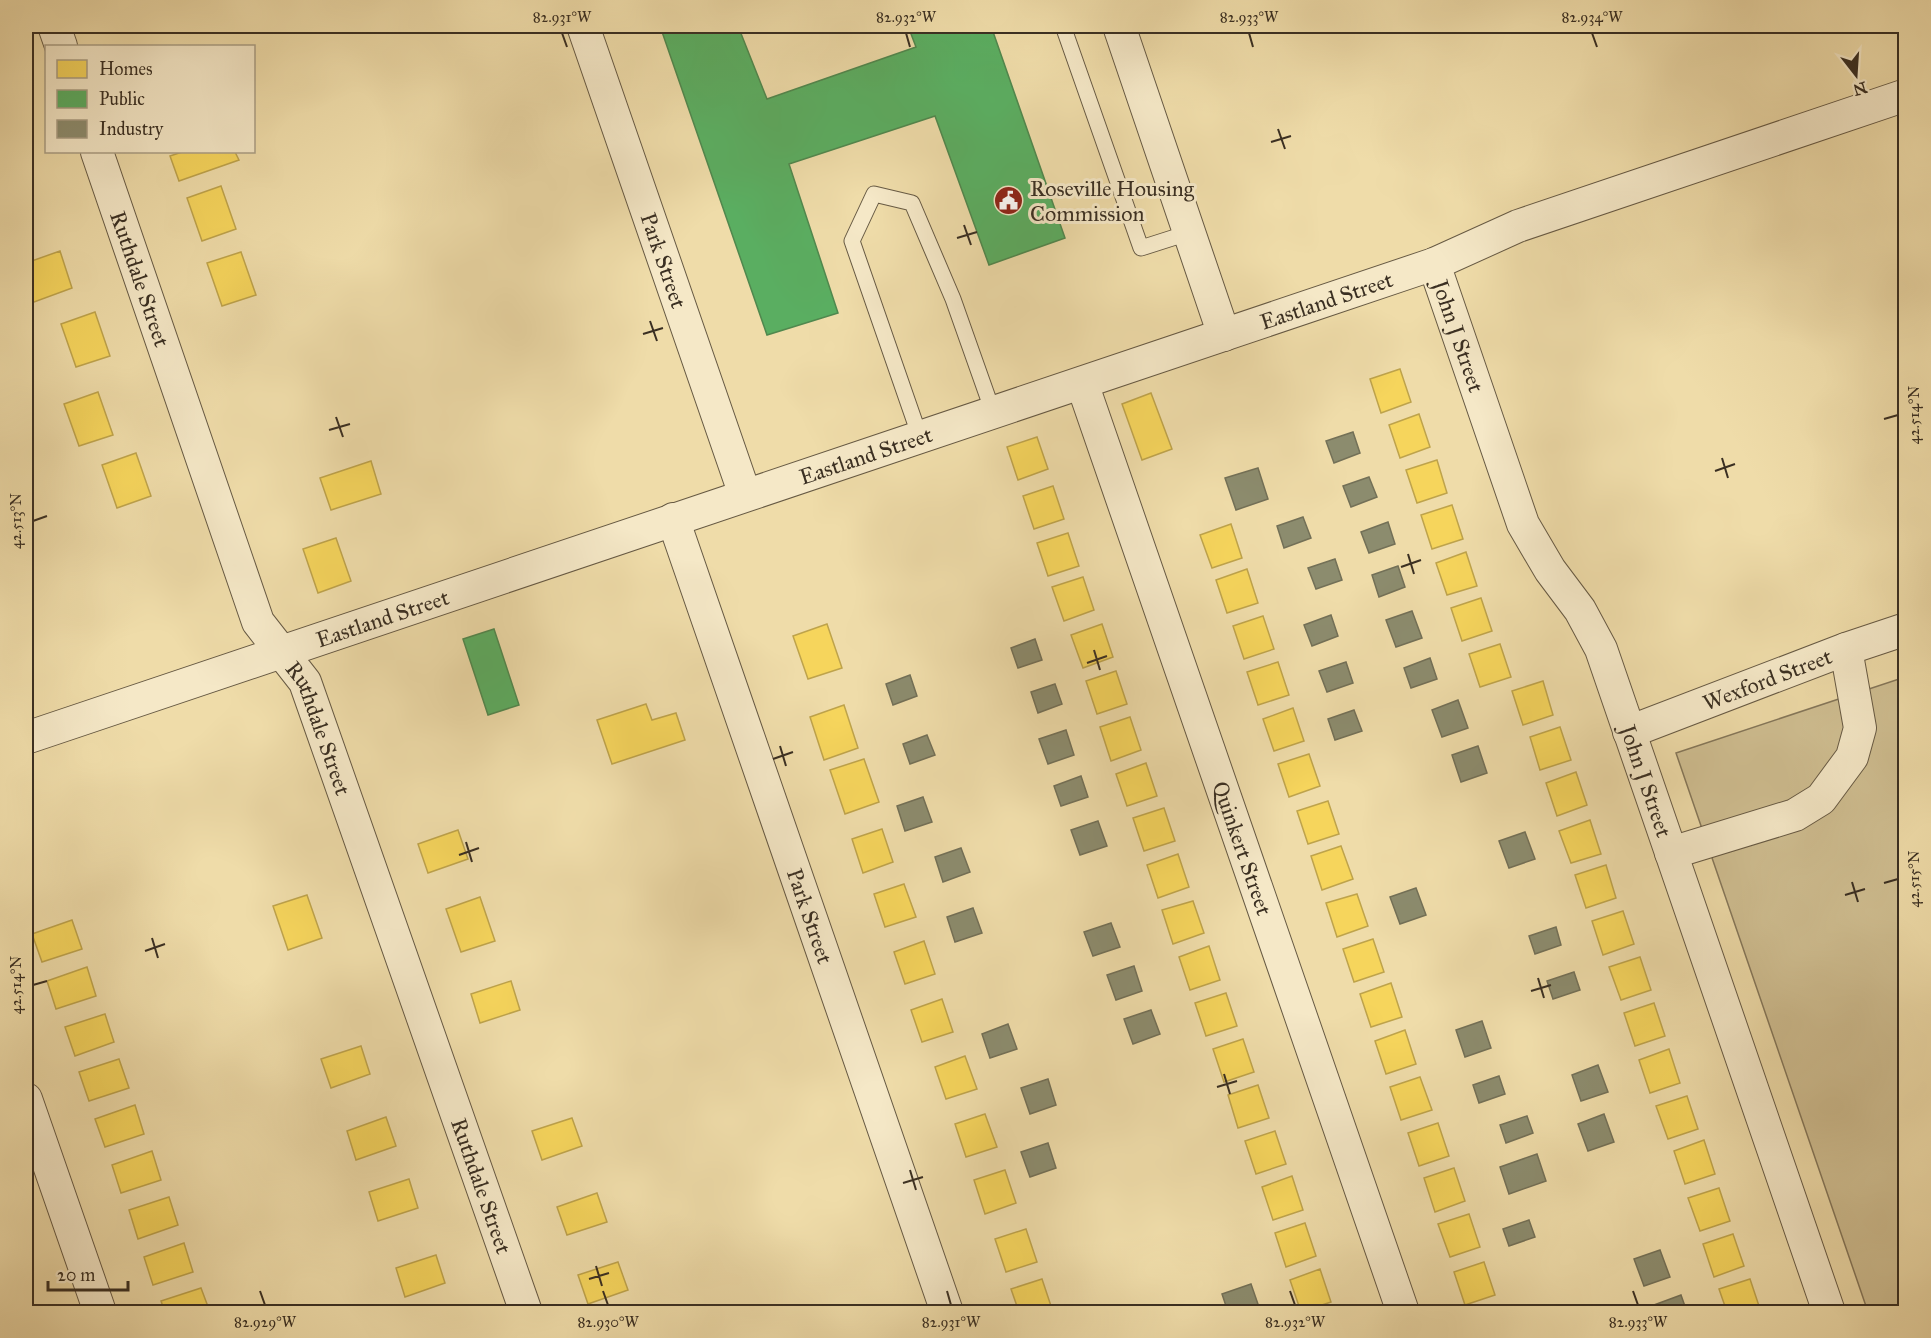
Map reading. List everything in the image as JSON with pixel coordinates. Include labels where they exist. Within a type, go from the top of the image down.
[{"type":"street","points":[[54,26],[61,45]]},
{"type":"street","name":"Park Street","points":[[583,26],[745,495]]},
{"type":"street","points":[[1119,26],[1224,335]]},
{"type":"street","name":"Eastland Street","points":[[26,738],[1434,264],[1518,226],[1905,95]]},
{"type":"street","name":"Ruthdale Street","points":[[97,153],[258,622],[305,682],[526,1312]]},
{"type":"street","name":"John J Street","points":[[1434,264],[1523,524],[1540,555],[1591,629],[1601,649],[1830,1312]]},
{"type":"street","name":"Quinkert Street","points":[[1082,383],[1403,1312]]},
{"type":"street","name":"Park Street","points":[[673,519],[947,1312]]},
{"type":"street","name":"Wexford Street","points":[[1629,732],[1846,649],[1905,629]]},
{"type":"street","points":[[1671,853],[1795,815],[1821,799],[1852,758],[1860,728],[1846,649]]},
{"type":"street","points":[[26,1099],[35,1158],[100,1312]]},
{"type":"lane","points":[[1063,26],[1141,248],[1188,233]]},
{"type":"lane","points":[[920,437],[852,241],[874,194],[912,203],[953,299],[993,412]]},
{"type":"shaded area","points":[[1905,677],[1905,1312],[1868,1312],[1676,753]]},
{"type":"building: Homes","points":[[179,153],[236,153],[239,160],[179,181],[170,156]]},
{"type":"building: Homes","points":[[221,186],[236,229],[202,241],[187,198]]},
{"type":"building: Homes","points":[[60,251],[72,288],[26,305],[26,263]]},
{"type":"building: Homes","points":[[241,252],[256,295],[222,306],[207,263]]},
{"type":"building: Homes","points":[[95,312],[110,356],[76,367],[61,324]]},
{"type":"building: Homes","points":[[1400,369],[1411,402],[1381,413],[1370,379]]},
{"type":"building: Homes","points":[[98,392],[113,435],[79,446],[64,404]]},
{"type":"building: Homes","points":[[1151,393],[1172,449],[1142,460],[1122,404]]},
{"type":"building: Homes","points":[[1419,414],[1430,447],[1400,458],[1389,425]]},
{"type":"building: Homes","points":[[1037,437],[1048,469],[1018,480],[1007,447]]},
{"type":"building: Homes","points":[[136,453],[151,496],[117,508],[102,465]]},
{"type":"building: Homes","points":[[1437,460],[1447,493],[1417,503],[1406,470]]},
{"type":"building: Homes","points":[[371,461],[381,494],[331,510],[320,478]]},
{"type":"building: Homes","points":[[1053,486],[1064,519],[1034,529],[1023,496]]},
{"type":"building: Homes","points":[[1452,505],[1463,539],[1432,549],[1421,515]]},
{"type":"building: Homes","points":[[1231,524],[1242,558],[1212,568],[1200,535]]},
{"type":"building: Homes","points":[[1068,533],[1079,566],[1048,576],[1037,543]]},
{"type":"building: Homes","points":[[336,538],[351,581],[318,593],[303,549]]},
{"type":"building: Homes","points":[[1466,552],[1477,586],[1447,595],[1436,563]]},
{"type":"building: Homes","points":[[1247,569],[1258,603],[1227,613],[1216,580]]},
{"type":"building: Homes","points":[[1083,577],[1094,610],[1064,621],[1052,587]]},
{"type":"building: Homes","points":[[1481,598],[1492,631],[1462,641],[1451,608]]},
{"type":"building: Homes","points":[[1263,616],[1274,649],[1244,659],[1233,626]]},
{"type":"building: Homes","points":[[827,624],[842,668],[808,679],[793,636]]},
{"type":"building: Homes","points":[[1102,624],[1113,657],[1083,668],[1071,635]]},
{"type":"building: Homes","points":[[1500,644],[1511,677],[1480,687],[1469,654]]},
{"type":"building: Homes","points":[[1278,662],[1289,695],[1258,705],[1247,672]]},
{"type":"building: Homes","points":[[1116,671],[1127,704],[1097,714],[1086,681]]},
{"type":"building: Homes","points":[[1543,681],[1553,715],[1523,725],[1512,691]]},
{"type":"building: Homes","points":[[646,704],[652,720],[676,713],[685,740],[612,764],[597,720]]},
{"type":"building: Homes","points":[[844,705],[858,748],[824,760],[810,717]]},
{"type":"building: Homes","points":[[1293,708],[1304,741],[1274,751],[1263,719]]},
{"type":"building: Homes","points":[[1130,717],[1141,750],[1111,761],[1100,727]]},
{"type":"building: Homes","points":[[1560,727],[1571,760],[1540,770],[1530,737]]},
{"type":"building: Homes","points":[[1309,754],[1320,786],[1289,797],[1278,764]]},
{"type":"building: Homes","points":[[864,759],[879,802],[845,814],[830,770]]},
{"type":"building: Homes","points":[[1146,763],[1157,796],[1127,806],[1116,774]]},
{"type":"building: Homes","points":[[1576,772],[1587,805],[1557,816],[1546,783]]},
{"type":"building: Homes","points":[[1328,801],[1339,834],[1308,844],[1297,811]]},
{"type":"building: Homes","points":[[1164,808],[1175,841],[1144,851],[1133,818]]},
{"type":"building: Homes","points":[[1590,820],[1601,854],[1571,863],[1559,831]]},
{"type":"building: Homes","points":[[882,829],[893,862],[863,873],[852,839]]},
{"type":"building: Homes","points":[[458,830],[468,859],[428,873],[418,844]]},
{"type":"building: Homes","points":[[1341,846],[1353,879],[1322,890],[1311,856]]},
{"type":"building: Homes","points":[[1178,854],[1189,887],[1158,898],[1147,865]]},
{"type":"building: Homes","points":[[1606,865],[1616,898],[1586,908],[1575,875]]},
{"type":"building: Homes","points":[[904,884],[916,917],[885,927],[874,894]]},
{"type":"building: Homes","points":[[1357,894],[1368,926],[1337,937],[1326,903]]},
{"type":"building: Homes","points":[[307,895],[322,938],[288,950],[273,906]]},
{"type":"building: Homes","points":[[480,897],[495,941],[461,952],[446,909]]},
{"type":"building: Homes","points":[[1193,901],[1204,933],[1173,944],[1162,910]]},
{"type":"building: Homes","points":[[1623,911],[1634,944],[1603,955],[1592,921]]},
{"type":"building: Homes","points":[[72,920],[82,949],[42,962],[32,934]]},
{"type":"building: Homes","points":[[1373,939],[1384,972],[1354,982],[1343,949]]},
{"type":"building: Homes","points":[[924,941],[935,974],[905,984],[894,952]]},
{"type":"building: Homes","points":[[1209,946],[1220,980],[1190,990],[1179,957]]},
{"type":"building: Homes","points":[[1640,957],[1651,990],[1621,1000],[1609,967]]},
{"type":"building: Homes","points":[[87,967],[96,996],[56,1009],[47,981]]},
{"type":"building: Homes","points":[[511,981],[520,1010],[480,1023],[471,994]]},
{"type":"building: Homes","points":[[1391,983],[1402,1017],[1371,1027],[1360,994]]},
{"type":"building: Homes","points":[[1226,993],[1237,1026],[1206,1036],[1195,1003]]},
{"type":"building: Homes","points":[[942,999],[953,1032],[922,1042],[911,1010]]},
{"type":"building: Homes","points":[[1654,1003],[1665,1036],[1635,1046],[1624,1013]]},
{"type":"building: Homes","points":[[105,1014],[114,1042],[75,1056],[65,1027]]},
{"type":"building: Homes","points":[[1405,1030],[1416,1064],[1386,1074],[1375,1041]]},
{"type":"building: Homes","points":[[1243,1039],[1254,1072],[1224,1082],[1213,1049]]},
{"type":"building: Homes","points":[[361,1046],[370,1074],[331,1088],[321,1059]]},
{"type":"building: Homes","points":[[1669,1049],[1680,1083],[1650,1093],[1639,1060]]},
{"type":"building: Homes","points":[[965,1056],[977,1089],[946,1099],[935,1067]]},
{"type":"building: Homes","points":[[119,1059],[129,1088],[89,1101],[79,1072]]},
{"type":"building: Homes","points":[[1420,1077],[1432,1110],[1401,1120],[1390,1087]]},
{"type":"building: Homes","points":[[1258,1085],[1269,1118],[1238,1128],[1228,1095]]},
{"type":"building: Homes","points":[[1687,1096],[1698,1129],[1668,1139],[1656,1106]]},
{"type":"building: Homes","points":[[135,1105],[144,1134],[105,1147],[95,1119]]},
{"type":"building: Homes","points":[[985,1114],[997,1147],[966,1157],[955,1124]]},
{"type":"building: Homes","points":[[386,1117],[396,1146],[356,1160],[347,1131]]},
{"type":"building: Homes","points":[[572,1118],[582,1146],[542,1160],[532,1131]]},
{"type":"building: Homes","points":[[1438,1123],[1449,1156],[1419,1166],[1408,1133]]},
{"type":"building: Homes","points":[[1275,1131],[1286,1164],[1256,1174],[1245,1141]]},
{"type":"building: Homes","points":[[1704,1140],[1715,1174],[1685,1184],[1674,1151]]},
{"type":"building: Homes","points":[[152,1151],[161,1180],[121,1193],[112,1165]]},
{"type":"building: Homes","points":[[1454,1168],[1465,1201],[1435,1212],[1424,1178]]},
{"type":"building: Homes","points":[[1005,1170],[1016,1203],[985,1214],[974,1180]]},
{"type":"building: Homes","points":[[1292,1176],[1303,1210],[1273,1220],[1262,1187]]},
{"type":"building: Homes","points":[[409,1179],[418,1208],[378,1221],[369,1192]]},
{"type":"building: Homes","points":[[1719,1188],[1730,1221],[1700,1231],[1688,1198]]},
{"type":"building: Homes","points":[[597,1193],[607,1222],[567,1235],[557,1207]]},
{"type":"building: Homes","points":[[169,1197],[178,1225],[138,1239],[129,1210]]},
{"type":"building: Homes","points":[[1469,1214],[1480,1247],[1450,1257],[1438,1224]]},
{"type":"building: Homes","points":[[1305,1223],[1316,1256],[1286,1267],[1275,1233]]},
{"type":"building: Homes","points":[[1026,1229],[1037,1262],[1006,1272],[995,1239]]},
{"type":"building: Homes","points":[[1733,1234],[1744,1266],[1714,1277],[1703,1244]]},
{"type":"building: Homes","points":[[184,1243],[193,1272],[153,1285],[144,1257]]},
{"type":"building: Homes","points":[[436,1255],[445,1283],[405,1297],[396,1268]]},
{"type":"building: Homes","points":[[618,1262],[628,1290],[588,1304],[578,1275]]},
{"type":"building: Homes","points":[[1484,1262],[1495,1295],[1465,1305],[1454,1272]]},
{"type":"building: Homes","points":[[1320,1269],[1331,1302],[1301,1312],[1290,1280]]},
{"type":"building: Homes","points":[[1042,1279],[1053,1312],[1019,1312],[1011,1289]]},
{"type":"building: Homes","points":[[1750,1279],[1761,1312],[1727,1312],[1719,1289]]},
{"type":"building: Homes","points":[[201,1288],[210,1312],[165,1312],[161,1301]]},
{"type":"building: Public","name":"Roseville Housing Commission","points":[[660,26],[738,26],[767,99],[916,47],[908,26],[991,26],[1065,238],[989,265],[935,116],[789,164],[838,313],[767,335]]},
{"type":"building: Public","points":[[494,629],[519,705],[488,715],[463,639]]},
{"type":"building: Industry","points":[[1353,432],[1360,453],[1334,463],[1326,441]]},
{"type":"building: Industry","points":[[1258,468],[1268,499],[1236,510],[1225,478]]},
{"type":"building: Industry","points":[[1369,477],[1377,497],[1351,507],[1343,486]]},
{"type":"building: Industry","points":[[1303,517],[1311,538],[1284,548],[1277,526]]},
{"type":"building: Industry","points":[[1388,522],[1395,544],[1369,553],[1361,532]]},
{"type":"building: Industry","points":[[1335,559],[1342,580],[1316,589],[1308,568]]},
{"type":"building: Industry","points":[[1398,566],[1405,587],[1379,597],[1372,575]]},
{"type":"building: Industry","points":[[1412,611],[1422,638],[1396,647],[1386,620]]},
{"type":"building: Industry","points":[[1331,615],[1338,636],[1312,646],[1304,625]]},
{"type":"building: Industry","points":[[1035,639],[1042,660],[1018,668],[1011,648]]},
{"type":"building: Industry","points":[[1430,658],[1437,679],[1411,688],[1404,668]]},
{"type":"building: Industry","points":[[1346,662],[1353,683],[1327,692],[1319,671]]},
{"type":"building: Industry","points":[[910,675],[917,696],[893,705],[886,684]]},
{"type":"building: Industry","points":[[1055,684],[1062,704],[1038,713],[1031,692]]},
{"type":"building: Industry","points":[[1458,700],[1468,728],[1442,737],[1432,710]]},
{"type":"building: Industry","points":[[1354,710],[1362,731],[1335,740],[1328,719]]},
{"type":"building: Industry","points":[[1066,730],[1074,755],[1048,764],[1039,739]]},
{"type":"building: Industry","points":[[927,735],[935,755],[910,764],[903,744]]},
{"type":"building: Industry","points":[[1478,746],[1487,773],[1461,782],[1452,755]]},
{"type":"building: Industry","points":[[1081,776],[1088,797],[1061,806],[1054,786]]},
{"type":"building: Industry","points":[[923,797],[932,822],[905,831],[897,806]]},
{"type":"building: Industry","points":[[1098,821],[1107,846],[1080,855],[1071,830]]},
{"type":"building: Industry","points":[[1525,832],[1535,859],[1509,868],[1499,841]]},
{"type":"building: Industry","points":[[961,848],[970,872],[943,882],[935,857]]},
{"type":"building: Industry","points":[[1416,888],[1426,915],[1400,924],[1390,897]]},
{"type":"building: Industry","points":[[973,908],[982,933],[955,942],[947,917]]},
{"type":"building: Industry","points":[[1111,923],[1120,947],[1093,956],[1084,932]]},
{"type":"building: Industry","points":[[1556,927],[1561,945],[1535,954],[1529,936]]},
{"type":"building: Industry","points":[[1134,966],[1142,991],[1116,1000],[1107,975]]},
{"type":"building: Industry","points":[[1574,972],[1580,990],[1553,999],[1547,981]]},
{"type":"building: Industry","points":[[1151,1010],[1160,1034],[1133,1044],[1124,1019]]},
{"type":"building: Industry","points":[[1482,1021],[1491,1048],[1465,1057],[1456,1030]]},
{"type":"building: Industry","points":[[1008,1024],[1017,1049],[990,1058],[982,1034]]},
{"type":"building: Industry","points":[[1598,1065],[1608,1092],[1581,1101],[1572,1075]]},
{"type":"building: Industry","points":[[1499,1076],[1505,1094],[1479,1103],[1473,1085]]},
{"type":"building: Industry","points":[[1048,1079],[1056,1105],[1030,1114],[1021,1088]]},
{"type":"building: Industry","points":[[1604,1114],[1614,1142],[1588,1151],[1578,1124]]},
{"type":"building: Industry","points":[[1527,1116],[1533,1133],[1506,1143],[1500,1125]]},
{"type":"building: Industry","points":[[1048,1143],[1056,1168],[1030,1177],[1021,1152]]},
{"type":"building: Industry","points":[[1537,1154],[1546,1181],[1509,1194],[1500,1167]]},
{"type":"building: Industry","points":[[1529,1220],[1535,1237],[1509,1246],[1503,1229]]},
{"type":"building: Industry","points":[[1660,1250],[1670,1277],[1644,1286],[1634,1259]]},
{"type":"building: Industry","points":[[1251,1284],[1260,1310],[1228,1312],[1222,1294]]},
{"type":"building: Industry","points":[[1681,1295],[1687,1312],[1657,1312],[1654,1305]]},
{"type":"place","name":"Roseville Housing Commission","points":[[1009,201]]}]
